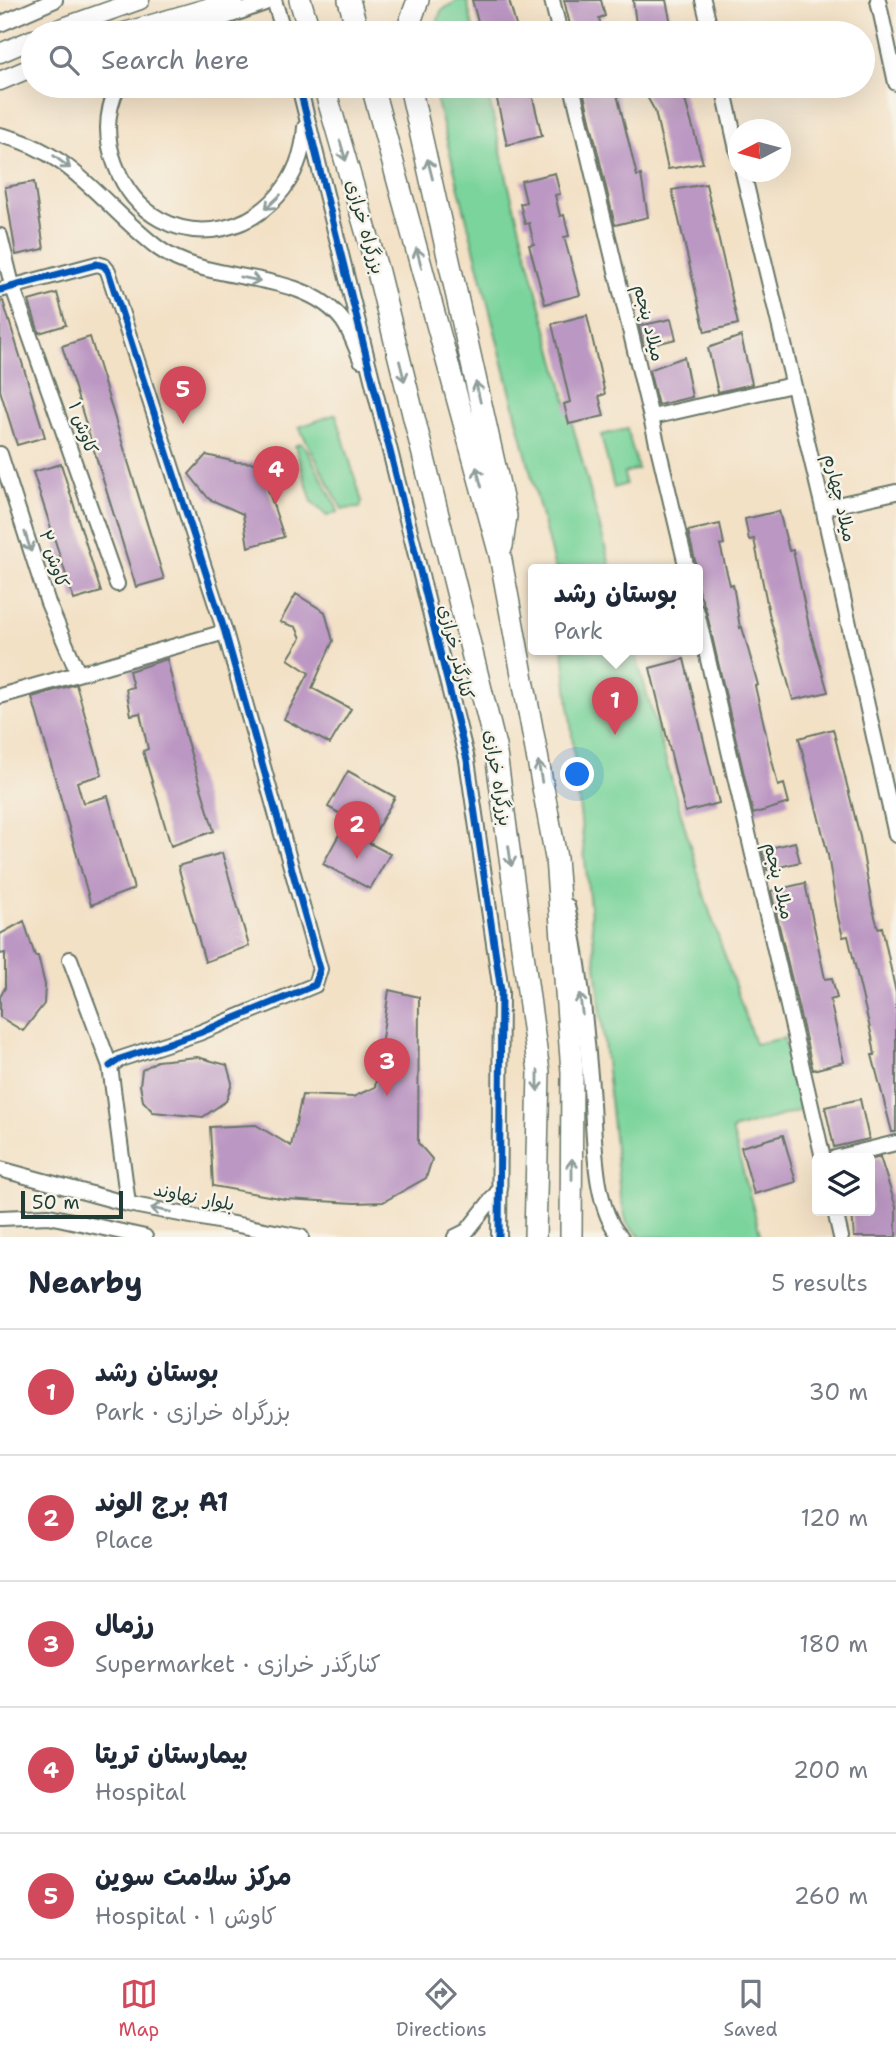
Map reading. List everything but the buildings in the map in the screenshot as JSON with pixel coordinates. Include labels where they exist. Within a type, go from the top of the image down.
[{"type":"highway","points":[[410,21],[418,0]]},
{"type":"highway","name":"بزرگراه خرازی","points":[[327,98],[378,272],[495,746],[539,1072],[535,1237]]},
{"type":"highway","points":[[375,98],[500,555],[556,858],[572,1072],[571,1237]]},
{"type":"highway","points":[[413,98],[506,516],[500,555]]},
{"type":"main road","points":[[80,21],[139,0]]},
{"type":"main road","points":[[162,21],[234,0]]},
{"type":"main road","points":[[0,53],[21,44]]},
{"type":"main road","points":[[0,81],[21,72]]},
{"type":"street","points":[[0,24],[55,0]]},
{"type":"street","points":[[552,0],[557,21]]},
{"type":"street","points":[[703,0],[707,21]]},
{"type":"street","points":[[878,0],[896,83]]},
{"type":"street","points":[[215,21],[269,2],[279,21]]},
{"type":"street","points":[[115,98],[108,126],[112,158],[122,181],[136,201],[155,217],[196,229],[215,230],[237,225],[257,216],[275,202],[289,184],[302,151],[306,128],[301,98]]},
{"type":"street","name":"کنارگذر خرازی","points":[[302,98],[467,760],[501,990],[499,1237]]},
{"type":"street","name":"میلاد پنجم","points":[[575,98],[686,564]]},
{"type":"street","points":[[726,98],[730,119]]},
{"type":"street","points":[[0,135],[45,149],[64,162],[159,248],[180,261],[211,272],[279,284],[323,303],[344,322],[377,394]]},
{"type":"street","name":"میلاد چهارم","points":[[745,182],[823,508],[896,835]]},
{"type":"street","name":"کاوش ۱","points":[[0,236],[6,287],[117,583]]},
{"type":"street","points":[[6,287],[97,264],[108,271],[225,632],[320,969],[315,985],[199,1033],[120,1059],[110,1066]]},
{"type":"street","points":[[652,417],[792,385]]},
{"type":"street","name":"کاوش ۲","points":[[0,454],[48,603],[78,673]]},
{"type":"street","points":[[823,508],[896,492]]},
{"type":"street","points":[[0,696],[225,632]]},
{"type":"street","name":"میلاد پنجم","points":[[703,638],[822,1153]]},
{"type":"street","points":[[556,858],[572,926],[599,1182],[608,1217],[621,1237]]},
{"type":"street","points":[[70,959],[110,1066],[128,1204]]},
{"type":"street","points":[[855,1153],[896,1143]]},
{"type":"street","name":"بلوار نهاوند","points":[[0,1169],[128,1204],[301,1237]]},
{"type":"street","points":[[455,1237],[467,1231],[500,1189]]},
{"type":"street","points":[[0,1218],[48,1216],[145,1237]]},
{"type":"street","points":[[836,1216],[841,1237]]},
{"type":"street","points":[[91,1225],[104,1237]]},
{"type":"green space","points":[[458,0],[467,0],[471,21],[438,21],[441,11]]},
{"type":"green space","points":[[436,98],[489,98],[509,187],[610,564],[554,564]]},
{"type":"green space","points":[[336,414],[362,502],[360,508],[342,509],[299,427]]},
{"type":"green space","points":[[627,429],[638,469],[624,473],[626,484],[614,488],[601,435]]},
{"type":"green space","points":[[300,443],[306,448],[338,512],[327,516],[312,502],[295,446]]},
{"type":"green space","points":[[564,655],[636,655],[706,901],[755,1044],[784,1038],[801,1110],[732,1130],[761,1237],[641,1237],[627,1224],[620,1195]]},
{"type":"cycle path","points":[[302,98],[467,760],[501,991],[499,1237]]},
{"type":"cycle path","points":[[0,290],[97,264],[108,271],[225,632],[320,969],[315,985],[199,1033],[120,1059],[110,1066]]},
{"type":"place","name":"مرکز سلامت سوین","points":[[183,424]]},
{"type":"place","name":"بیمارستان تریتا","points":[[276,504]]},
{"type":"place","name":"بوستان رشد","points":[[615,735]]},
{"type":"place","name":"برج الوند A1","points":[[357,859]]},
{"type":"place","name":"رزمال","points":[[387,1096]]}]
